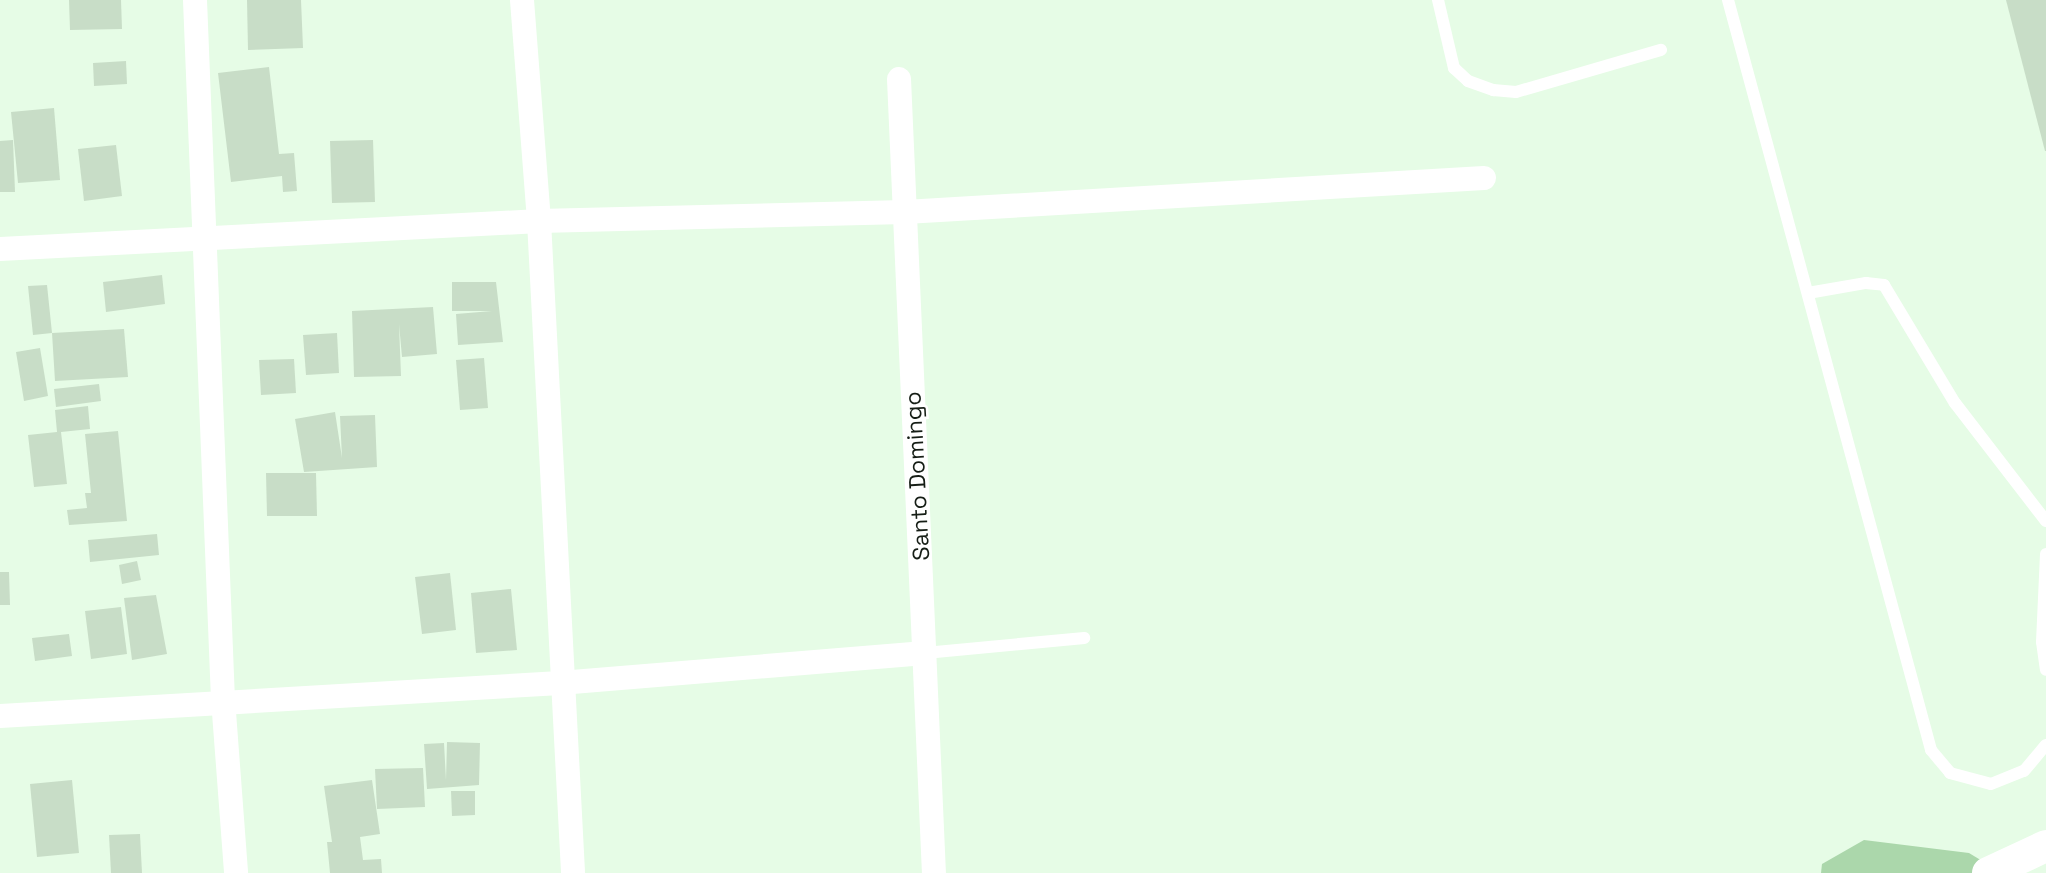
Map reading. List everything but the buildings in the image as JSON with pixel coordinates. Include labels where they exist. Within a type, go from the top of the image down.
[{"type":"street","points":[[195,0],[223,699],[236,873]]},
{"type":"street","points":[[522,0],[539,221],[559,683],[573,873]]},
{"type":"street","name":"Santo Domingo","points":[[899,79],[934,873]]},
{"type":"street","points":[[0,248],[539,221],[905,212],[1484,178]]},
{"type":"street","points":[[0,716],[223,699],[559,683],[925,653]]},
{"type":"street","points":[[1988,873],[2046,846]]},
{"type":"lane","points":[[1438,0],[1454,68],[1468,81],[1493,90],[1516,92],[1661,50]]},
{"type":"lane","points":[[1728,0],[1931,750],[1950,773],[1990,784],[2024,771],[2046,745]]},
{"type":"lane","points":[[1808,293],[1866,283],[1884,285],[1955,403],[2046,521]]},
{"type":"lane","points":[[2046,554],[2046,670]]},
{"type":"lane","points":[[925,653],[1084,638]]},
{"type":"green space","points":[[1864,840],[1969,853],[2002,873],[1821,873],[1822,864]]}]
